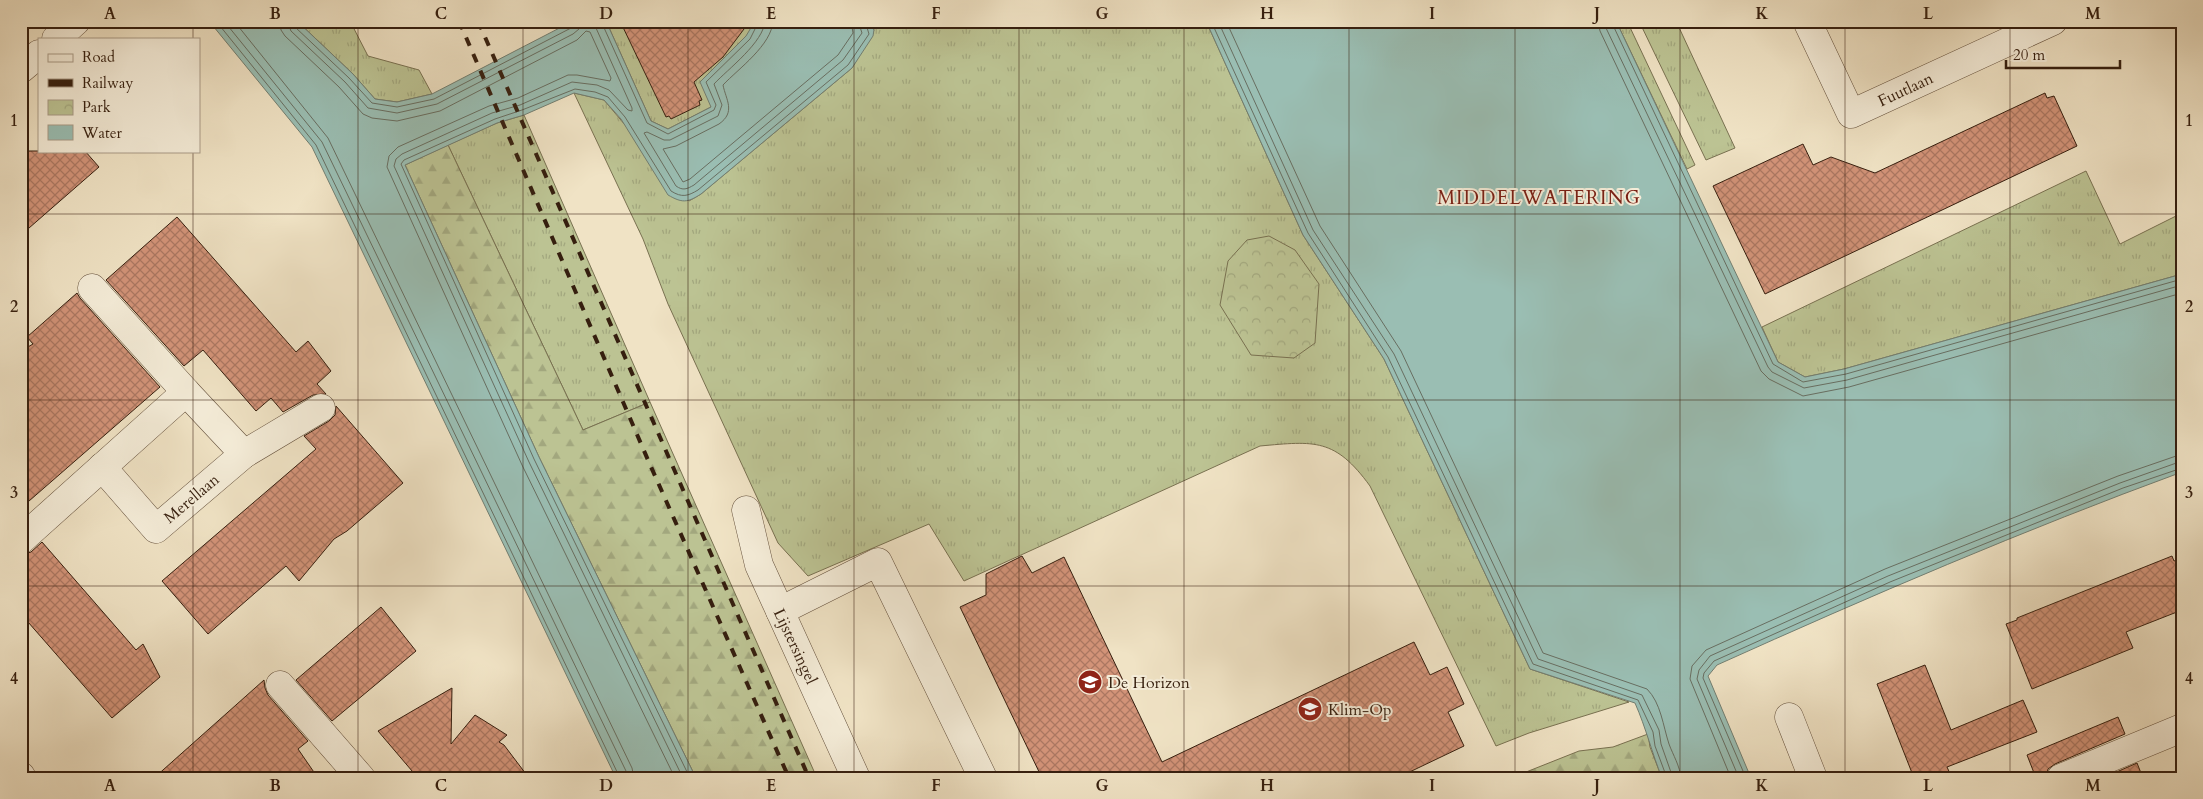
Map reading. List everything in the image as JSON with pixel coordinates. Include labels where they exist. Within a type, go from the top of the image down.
[{"type":"street","points":[[57,38],[76,21]]},
{"type":"street","name":"Fuutlaan","points":[[1807,21],[1850,114],[2053,21]]},
{"type":"street","points":[[21,69],[38,55]]},
{"type":"street","points":[[92,288],[244,454]]},
{"type":"street","points":[[21,540],[186,392]]},
{"type":"street","name":"Merellaan","points":[[102,467],[156,528],[244,454],[321,408]]},
{"type":"street","name":"Lijstersingel","points":[[746,510],[759,565],[856,778]]},
{"type":"street","points":[[780,611],[878,562],[982,778]]},
{"type":"street","points":[[280,685],[361,778]]},
{"type":"street","points":[[1789,717],[1813,778]]},
{"type":"street","points":[[2061,778],[2182,728]]},
{"type":"green space","points":[[297,21],[350,21],[368,56],[419,70],[432,94],[397,102],[375,99],[353,74]]},
{"type":"green space","points":[[606,21],[755,21],[711,107],[668,129],[651,121]]},
{"type":"green space","points":[[869,21],[1206,21],[1303,235],[1384,359],[1530,669],[1629,702],[1529,733],[1496,746],[1370,486],[1346,459],[1322,446],[1310,444],[1295,443],[1260,446],[964,581],[929,524],[808,576],[778,543],[668,304],[643,239],[574,93],[604,100],[689,201],[701,194],[852,68],[874,30]]},
{"type":"green space","points":[[1616,21],[1627,21],[1695,165],[1687,169]]},
{"type":"green space","points":[[1639,21],[1676,21],[1735,148],[1706,160]]},
{"type":"green space","points":[[524,115],[650,402],[583,430],[448,145],[497,123]]},
{"type":"green space","points":[[448,145],[583,430],[650,402],[817,778],[696,778],[539,457],[405,165]]},
{"type":"green space","points":[[2086,171],[2120,244],[2182,213],[2182,274],[1844,369],[1805,377],[1778,362],[1762,327]]},
{"type":"green space","points":[[1269,236],[1295,250],[1319,284],[1315,343],[1294,358],[1251,355],[1220,305],[1228,261],[1247,240]]},
{"type":"green space","points":[[1648,734],[1650,747],[1662,778],[1511,778],[1579,751],[1613,747]]},
{"type":"water","points":[[209,21],[297,21],[353,74],[375,99],[397,102],[432,94],[573,21],[606,21],[651,121],[668,129],[711,107],[700,82],[746,36],[755,21],[869,21],[874,30],[873,36],[852,68],[701,194],[692,199],[681,201],[668,195],[621,119],[604,100],[574,93],[524,115],[497,123],[405,165],[539,457],[696,778],[616,778],[312,147]]},
{"type":"water","points":[[1206,21],[1616,21],[1778,362],[1805,377],[1844,369],[2182,274],[2182,472],[1948,564],[1717,665],[1708,676],[1751,778],[1662,778],[1635,703],[1530,669],[1384,359],[1303,235]]},
{"type":"building","points":[[620,21],[750,21],[723,57],[694,82],[702,100],[699,101],[700,105],[671,119],[669,116],[666,117]]},
{"type":"building","points":[[2045,93],[2047,98],[2054,96],[2077,146],[1765,294],[1713,186],[1803,144],[1813,165],[1831,157],[1875,173]]},
{"type":"building","points":[[21,151],[86,152],[99,167],[21,235]]},
{"type":"building","points":[[177,217],[296,352],[308,341],[331,371],[317,384],[326,394],[313,395],[283,412],[271,398],[256,411],[203,350],[184,366],[106,280]]},
{"type":"building","points":[[77,293],[160,387],[21,508],[21,351],[33,344],[27,337]]},
{"type":"building","points":[[336,406],[403,483],[347,531],[334,539],[299,581],[286,566],[208,634],[162,581],[316,449],[304,436],[329,421],[335,415]]},
{"type":"building","points":[[42,542],[136,650],[143,644],[160,677],[112,718],[21,614],[21,555],[31,552]]},
{"type":"building","points":[[1022,556],[1032,573],[1064,557],[1162,762],[1414,642],[1430,675],[1447,667],[1464,704],[1448,712],[1464,746],[1397,778],[1042,778],[960,607],[986,595],[986,574]]},
{"type":"building","points":[[2172,556],[2174,561],[2182,558],[2182,610],[2126,632],[2133,648],[2032,689],[2006,624]]},
{"type":"building","points":[[381,607],[416,651],[332,721],[296,680]]},
{"type":"building","points":[[1925,665],[1951,730],[2023,700],[2037,732],[1947,767],[1952,778],[1914,778],[1877,684]]},
{"type":"building","points":[[264,680],[268,695],[308,741],[298,749],[318,778],[154,778]]},
{"type":"building","points":[[452,688],[451,744],[475,715],[507,735],[499,742],[504,745],[529,778],[418,778],[378,731]]},
{"type":"building","points":[[2118,717],[2125,734],[2055,764],[2048,769],[2046,778],[2036,778],[2027,755]]},
{"type":"building","points":[[2137,763],[2143,778],[2103,778]]},
{"type":"railway","points":[[459,21],[648,460],[789,778]]},
{"type":"railway","points":[[478,21],[809,778]]},
{"type":"place","name":"De Horizon","points":[[1090,682]]},
{"type":"place","name":"Klim-Op","points":[[1310,709]]},
{"type":"district","name":"MIDDELWATERING","points":[[1539,197]]}]
